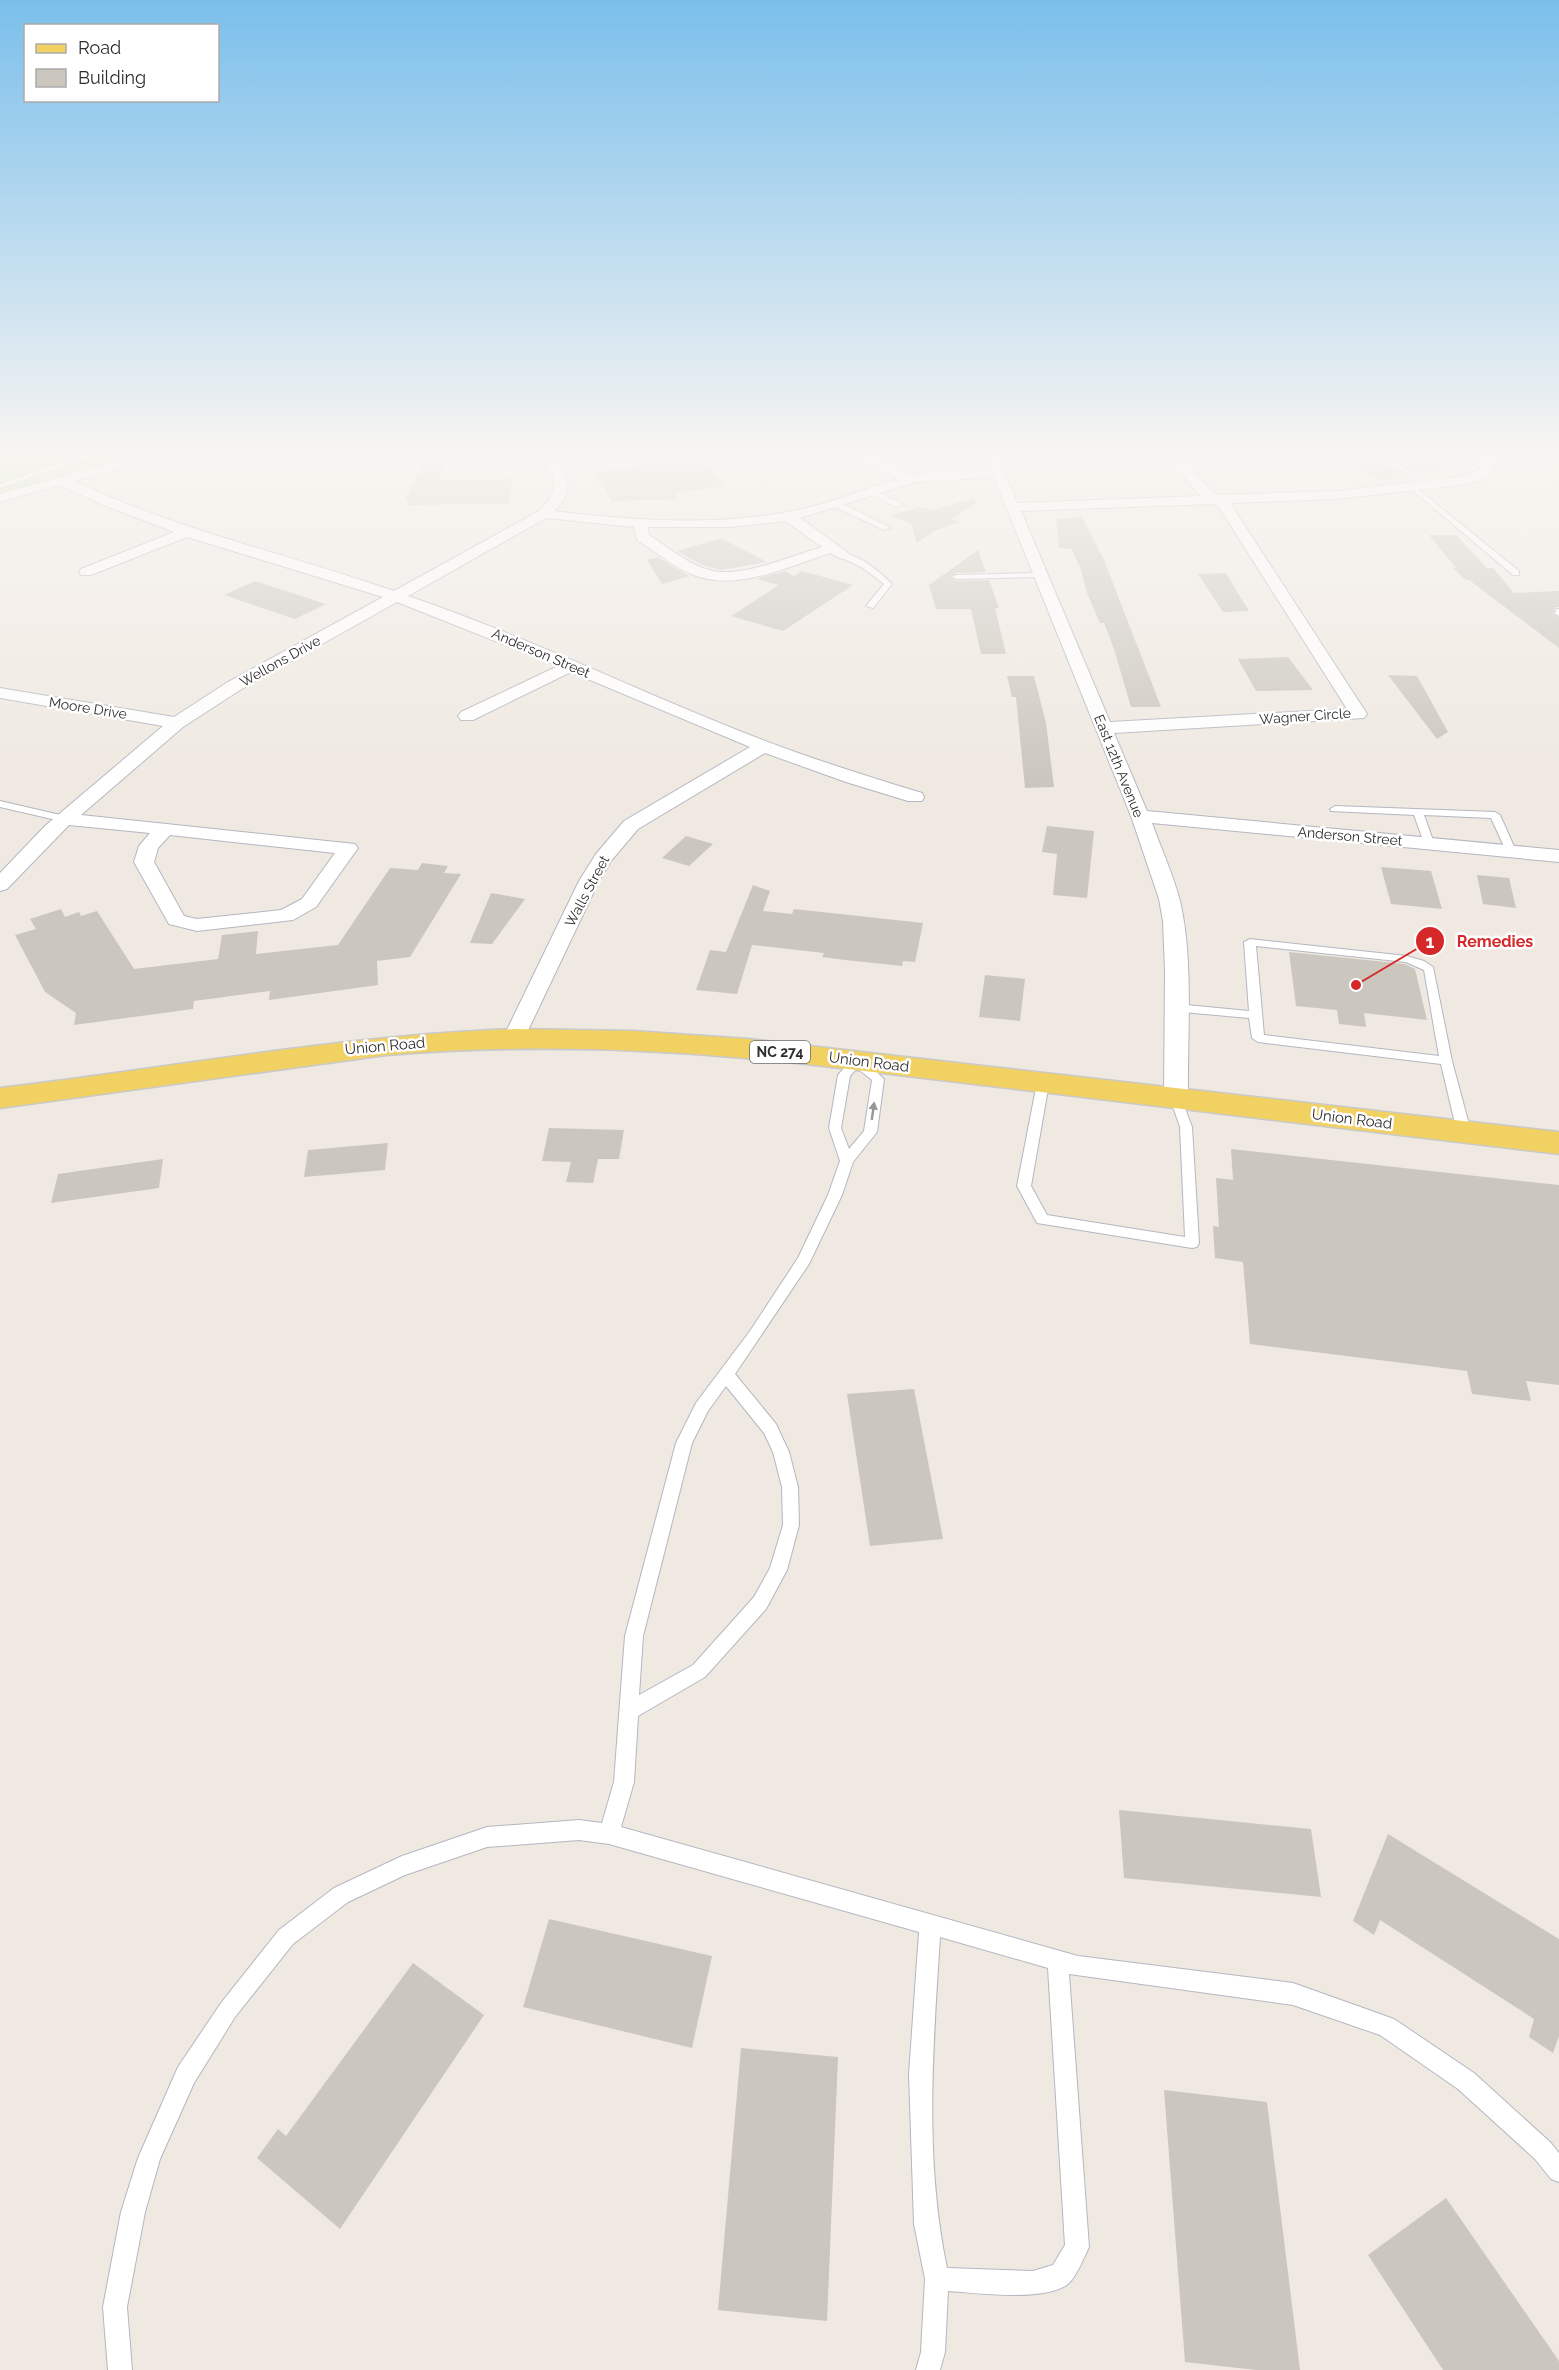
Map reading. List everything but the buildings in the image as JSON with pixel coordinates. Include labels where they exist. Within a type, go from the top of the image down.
[{"type":"main road","name":"Union Road","points":[[0,1098],[145,1080],[354,1048],[514,1038],[613,1038],[704,1044],[1559,1143]]},
{"type":"street","points":[[86,572],[114,561]]},
{"type":"street","name":"Anderson Street","points":[[279,561],[395,596],[512,641],[764,746],[858,781],[915,797]]},
{"type":"street","name":"Wellons Drive","points":[[0,885],[65,819],[177,723],[234,686],[459,561]]},
{"type":"street","points":[[681,561],[702,573],[714,577],[739,575],[801,561]]},
{"type":"street","name":"East 12th Avenue","points":[[1034,561],[1140,816],[1165,889],[1173,921],[1176,1098]]},
{"type":"street","name":"Wagner Circle","points":[[1104,728],[1358,714],[1260,561]]},
{"type":"street","points":[[466,716],[571,666]]},
{"type":"street","name":"Moore Drive","points":[[0,693],[177,723]]},
{"type":"street","name":"Walls Street","points":[[514,1038],[589,881],[615,842],[632,825],[764,746]]},
{"type":"street","name":"Anderson Street","points":[[1140,816],[1559,856]]},
{"type":"street","points":[[65,819],[348,848],[309,903],[286,916],[197,926],[176,920],[144,862],[149,846],[164,830]]},
{"type":"lane","points":[[855,561],[866,566],[888,584],[870,606]]},
{"type":"lane","points":[[1502,561],[1516,573]]},
{"type":"lane","points":[[956,577],[1040,575]]},
{"type":"lane","points":[[0,804],[65,819]]},
{"type":"lane","points":[[1335,809],[1495,815],[1512,851]]},
{"type":"lane","points":[[1418,812],[1429,843]]},
{"type":"lane","points":[[1446,1061],[1258,1038],[1250,942],[1407,959],[1429,969],[1446,1061],[1464,1132]]},
{"type":"lane","points":[[1176,1008],[1255,1016]]},
{"type":"lane","points":[[609,1834],[624,1782],[634,1636],[684,1443],[702,1407],[755,1335],[804,1260],[835,1195],[847,1161],[870,1132],[878,1079],[857,1061],[844,1075],[836,1128],[847,1161]]},
{"type":"lane","points":[[1043,1083],[1024,1185],[1042,1219],[1192,1243],[1186,1127],[1176,1098]]},
{"type":"lane","points":[[629,1712],[699,1671],[760,1604],[778,1570],[791,1525],[790,1487],[782,1452],[770,1429],[726,1373]]},
{"type":"lane","points":[[120,2370],[115,2307],[132,2212],[149,2158],[186,2075],[228,2010],[286,1937],[341,1895],[402,1866],[487,1837],[579,1830],[609,1834],[1078,1966],[1293,1994],[1386,2027],[1466,2081],[1543,2151],[1559,2171]]},
{"type":"lane","points":[[928,2370],[933,2352],[937,2279],[926,2224],[920,2074],[930,1926]]},
{"type":"lane","points":[[937,2279],[1033,2283],[1061,2275],[1077,2247],[1058,1961]]},
{"type":"place","name":"Remedies","points":[[1356,985]]}]
